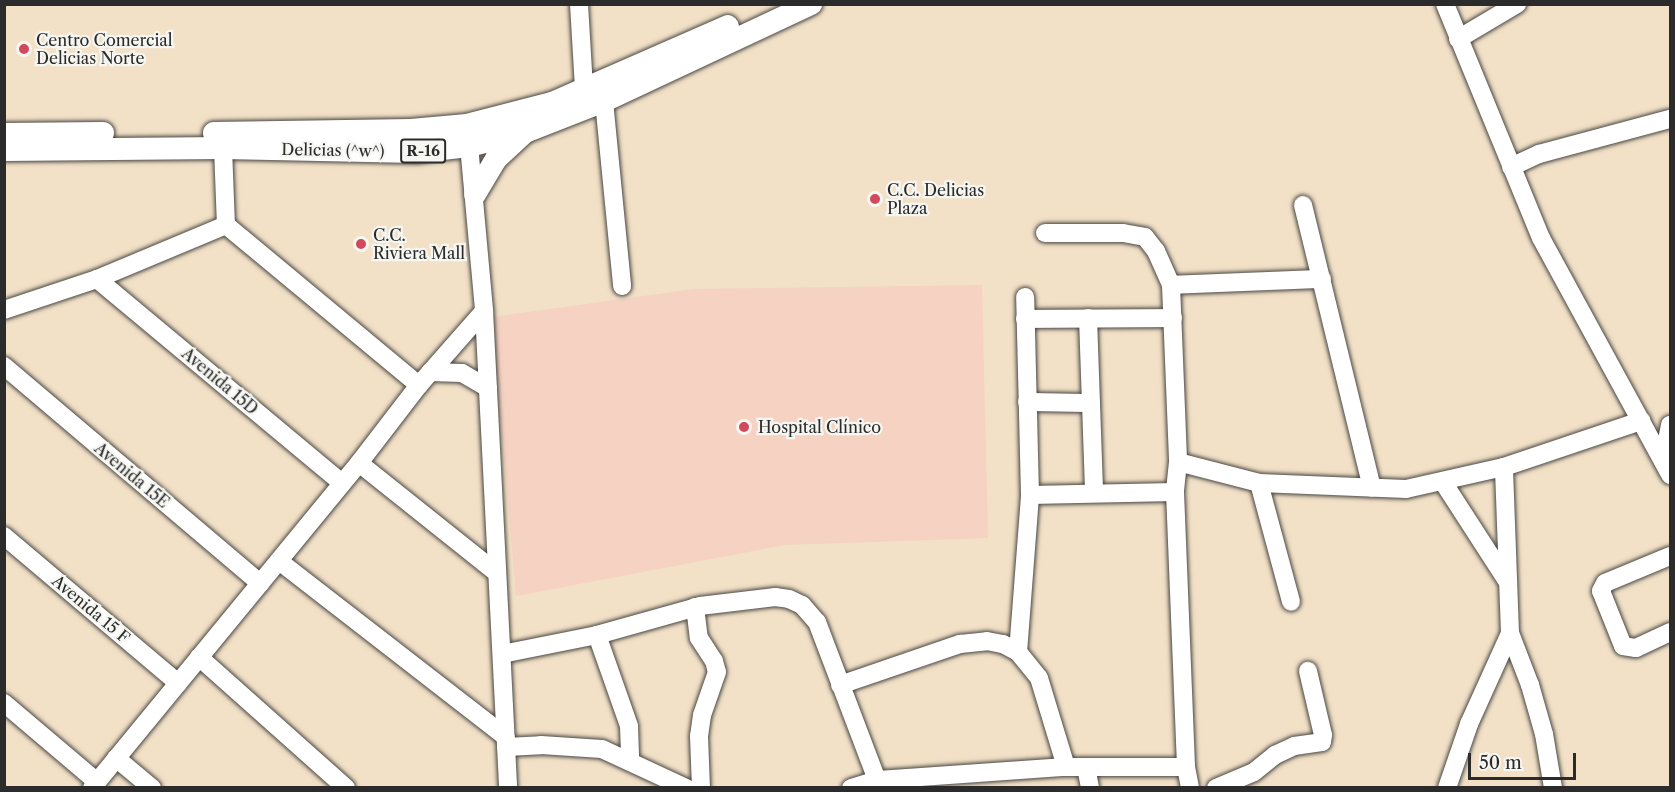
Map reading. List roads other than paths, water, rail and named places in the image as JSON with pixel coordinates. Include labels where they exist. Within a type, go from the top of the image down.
[{"type":"main road","name":"Delicias (^w^)","points":[[4,150],[223,148],[416,152],[468,136],[584,89],[776,4]]},
{"type":"main road","name":"Delicias (^w^)","points":[[4,134],[411,130],[468,136],[525,132],[604,101],[811,4]]},
{"type":"main road","points":[[475,194],[496,159],[525,132]]},
{"type":"street","points":[[579,4],[584,89]]},
{"type":"street","points":[[1445,4],[1541,238],[1667,468]]},
{"type":"street","points":[[1458,39],[1516,4]]},
{"type":"street","points":[[604,101],[622,286]]},
{"type":"street","points":[[1511,167],[1539,154],[1671,119]]},
{"type":"street","points":[[468,136],[484,311],[508,788]]},
{"type":"street","points":[[223,148],[226,225]]},
{"type":"street","points":[[1303,205],[1372,488]]},
{"type":"street","points":[[4,310],[98,279],[226,225]]},
{"type":"street","points":[[226,225],[425,378],[462,373],[488,388]]},
{"type":"street","points":[[1045,232],[1123,233],[1144,237],[1156,251],[1171,285],[1178,462],[1175,492],[1186,767],[1190,788]]},
{"type":"street","name":"Avenida 15D","points":[[98,279],[342,483]]},
{"type":"street","points":[[1171,285],[1322,279]]},
{"type":"street","points":[[1018,652],[1030,495],[1025,297]]},
{"type":"street","points":[[4,703],[94,784],[359,463],[425,378],[484,311]]},
{"type":"street","points":[[1088,318],[1094,493]]},
{"type":"street","points":[[1025,319],[1173,318]]},
{"type":"street","name":"Avenida 15E","points":[[4,366],[260,583]]},
{"type":"street","points":[[1028,402],[1091,403]]},
{"type":"street","points":[[1178,462],[1259,483],[1406,489],[1504,467],[1641,421]]},
{"type":"street","points":[[1667,468],[1671,425]]},
{"type":"street","points":[[359,463],[497,573]]},
{"type":"street","points":[[1504,467],[1510,633],[1538,714],[1553,788]]},
{"type":"street","points":[[1443,482],[1508,582]]},
{"type":"street","points":[[1259,483],[1291,602]]},
{"type":"street","points":[[1030,495],[1175,492]]},
{"type":"street","name":"Avenida 15 F","points":[[4,536],[178,683]]},
{"type":"street","points":[[1671,556],[1605,583],[1601,591],[1623,646],[1636,648],[1671,632]]},
{"type":"street","points":[[279,561],[506,742],[591,747],[630,760],[686,788]]},
{"type":"street","points":[[502,654],[597,635],[695,607],[775,597],[802,605],[817,622],[879,784]]},
{"type":"street","points":[[695,607],[699,638],[714,661],[717,672],[702,715],[699,736],[701,788]]},
{"type":"street","points":[[1447,788],[1469,724],[1510,633]]},
{"type":"street","points":[[597,635],[629,726],[630,760]]},
{"type":"street","points":[[840,685],[960,644],[987,641],[1002,644],[1018,652],[1039,678],[1066,767]]},
{"type":"street","points":[[199,657],[346,788]]},
{"type":"street","points":[[1216,788],[1254,772],[1275,755],[1294,746],[1322,742],[1323,735],[1308,671]]},
{"type":"street","points":[[116,758],[152,788]]},
{"type":"street","points":[[1086,766],[1090,788]]},
{"type":"street","points":[[851,788],[1066,767],[1186,767]]},
{"type":"place","name":"Centro Comercial Delicias Norte","points":[[24,49]]},
{"type":"place","name":"C.C. Delicias Plaza","points":[[875,199]]},
{"type":"place","name":"C.C. Riviera Mall","points":[[361,244]]},
{"type":"place","name":"Hospital Clínico","points":[[744,427]]}]
